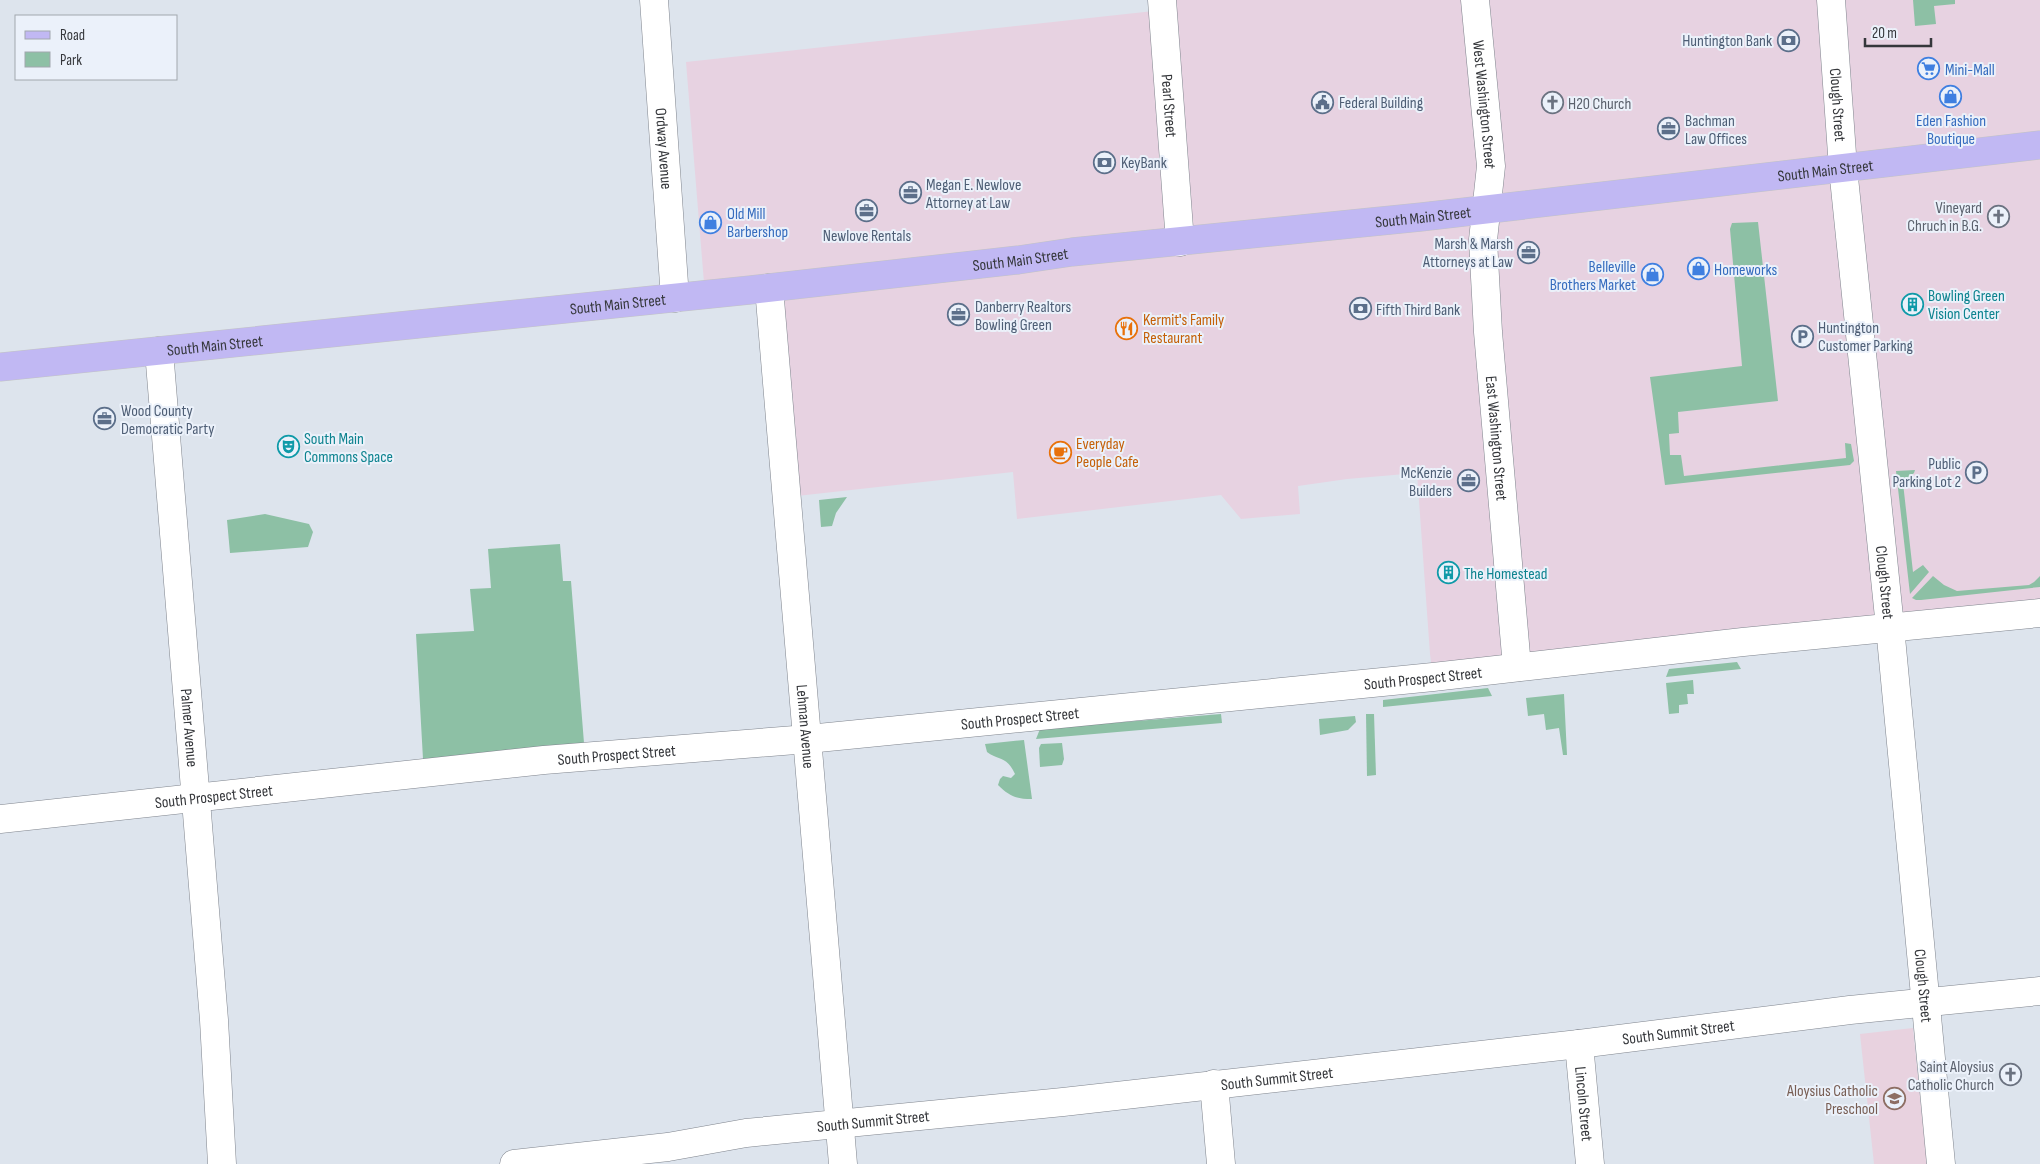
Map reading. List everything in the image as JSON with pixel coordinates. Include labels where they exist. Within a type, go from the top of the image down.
[{"type":"main road","name":"South Main Street","points":[[0,367],[768,288],[995,263],[1072,252],[1487,209],[2040,146]]},
{"type":"street","name":"Ordway Avenue","points":[[654,0],[675,298]]},
{"type":"street","name":"Pearl Street","points":[[1162,0],[1180,242]]},
{"type":"street","name":"West Washington Street","points":[[1475,0],[1491,166],[1487,209]]},
{"type":"street","name":"Clough Street","points":[[1831,0],[1843,168],[1890,627],[1941,1164]]},
{"type":"street","name":"East Washington Street","points":[[1487,209],[1483,240],[1488,332],[1517,667]]},
{"type":"street","name":"Lehman Avenue","points":[[768,288],[841,1123],[843,1164]]},
{"type":"street","name":"Palmer Avenue","points":[[159,351],[214,1020],[222,1164]]},
{"type":"street","name":"South Prospect Street","points":[[0,819],[544,760],[808,740],[2040,613]]},
{"type":"street","name":"South Summit Street","points":[[514,1164],[668,1147],[746,1132],[1063,1102],[1579,1044],[1925,1002],[2040,991]]},
{"type":"street","name":"Lincoln Street","points":[[1579,1044],[1590,1164]]},
{"type":"street","points":[[1214,1084],[1221,1164]]},
{"type":"shaded area","points":[[1162,0],[2040,0],[2040,613],[1433,677],[1417,473],[1347,479],[1298,486],[1300,514],[1241,519],[1221,495],[1017,519],[1013,472],[788,497],[769,288],[705,295],[686,62],[1163,10]]},
{"type":"shaded area","name":"Aloysius Catholic Preschool","points":[[1913,1028],[1927,1164],[1874,1164],[1860,1034]]},
{"type":"green space","points":[[1913,0],[1955,0],[1955,4],[1934,6],[1936,24],[1915,26]]},
{"type":"green space","points":[[1758,222],[1778,401],[1678,412],[1679,433],[1669,434],[1670,455],[1681,455],[1684,476],[1846,458],[1845,443],[1851,444],[1854,461],[1850,465],[1665,485],[1650,377],[1742,366],[1730,229],[1732,223]]},
{"type":"green space","points":[[1915,470],[1903,483],[1913,572],[1923,565],[1929,572],[1910,594],[1896,471]]},
{"type":"green space","points":[[847,497],[836,513],[832,526],[821,527],[819,500]]},
{"type":"green space","points":[[265,514],[309,524],[313,532],[308,547],[230,553],[227,520]]},
{"type":"green space","points":[[560,544],[563,581],[571,581],[584,743],[423,759],[416,634],[474,631],[470,589],[491,588],[488,549]]},
{"type":"green space","points":[[1933,576],[1944,585],[1957,591],[2029,585],[2040,576],[2040,587],[1921,600],[1912,598]]},
{"type":"green space","points":[[1737,662],[1741,669],[1666,677],[1669,669]]},
{"type":"green space","points":[[1693,680],[1694,694],[1687,694],[1688,704],[1679,705],[1679,713],[1669,714],[1666,683]]},
{"type":"green space","points":[[1488,688],[1492,696],[1383,707],[1383,700]]},
{"type":"green space","points":[[1564,694],[1567,755],[1563,755],[1559,728],[1546,730],[1544,714],[1528,716],[1526,698]]},
{"type":"green space","points":[[1221,714],[1222,723],[1036,739],[1040,729]]},
{"type":"green space","points":[[1366,714],[1374,714],[1376,775],[1367,776]]},
{"type":"green space","points":[[1355,716],[1356,722],[1348,730],[1320,735],[1319,719]]},
{"type":"green space","points":[[1024,740],[1032,799],[1013,796],[998,785],[1003,776],[1011,778],[1015,774],[1009,764],[987,752],[985,744]]},
{"type":"green space","points":[[1062,743],[1064,759],[1062,765],[1040,767],[1039,748],[1041,744]]},
{"type":"place","name":"Huntington Bank","points":[[1788,40]]},
{"type":"place","name":"Mini-Mall","points":[[1929,69]]},
{"type":"place","name":"Eden Fashion Boutique","points":[[1951,96]]},
{"type":"place","name":"Federal Building","points":[[1323,102]]},
{"type":"place","name":"H20 Church","points":[[1552,103]]},
{"type":"place","name":"Bachman Law Offices","points":[[1669,129]]},
{"type":"place","name":"KeyBank","points":[[1105,162]]},
{"type":"place","name":"Megan E. Newlove Attorney at Law","points":[[910,193]]},
{"type":"place","name":"Newlove Rentals","points":[[867,211]]},
{"type":"place","name":"Vineyard Chruch in B.G.","points":[[1998,216]]},
{"type":"place","name":"Old Mill Barbershop","points":[[711,222]]},
{"type":"place","name":"Marsh & Marsh Attorneys at Law","points":[[1529,252]]},
{"type":"place","name":"Homeworks","points":[[1698,269]]},
{"type":"place","name":"Belleville Brothers Market","points":[[1652,275]]},
{"type":"place","name":"Bowling Green Vision Center","points":[[1912,304]]},
{"type":"place","name":"Fifth Third Bank","points":[[1360,309]]},
{"type":"place","name":"Danberry Realtors Bowling Green","points":[[959,315]]},
{"type":"place","name":"Kermit's Family Restaurant","points":[[1127,328]]},
{"type":"place","name":"Huntington Customer Parking","points":[[1802,336]]},
{"type":"place","name":"Wood County Democratic Party","points":[[105,419]]},
{"type":"place","name":"South Main Commons Space","points":[[288,447]]},
{"type":"place","name":"Everyday People Cafe","points":[[1060,452]]},
{"type":"place","name":"Public Parking Lot 2","points":[[1977,472]]},
{"type":"place","name":"McKenzie Builders","points":[[1468,481]]},
{"type":"place","name":"The Homestead","points":[[1448,573]]},
{"type":"place","name":"Saint Aloysius Catholic Church","points":[[2010,1075]]},
{"type":"place","name":"Aloysius Catholic Preschool","points":[[1894,1099]]}]
